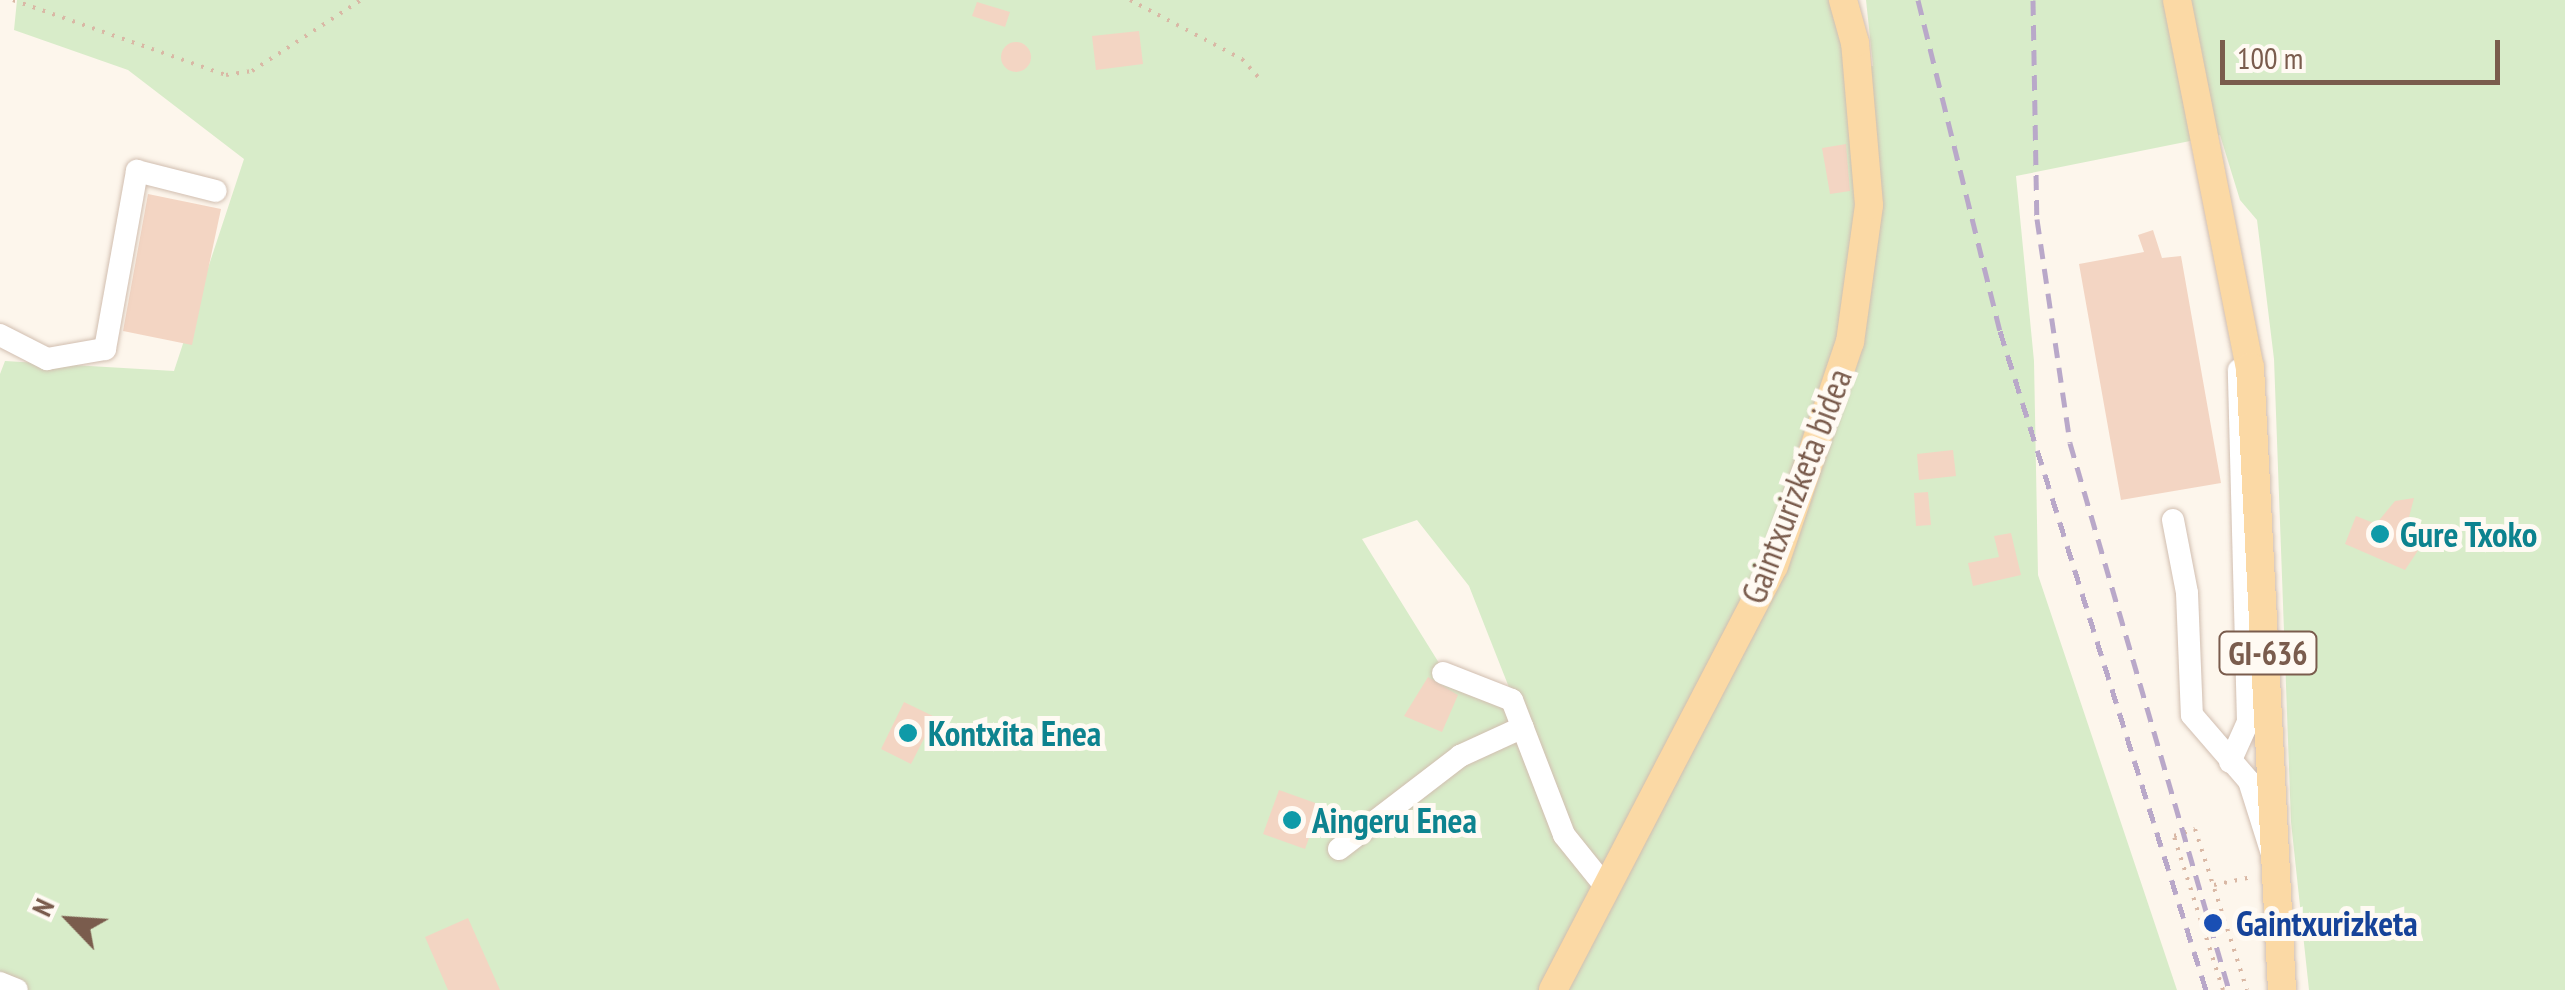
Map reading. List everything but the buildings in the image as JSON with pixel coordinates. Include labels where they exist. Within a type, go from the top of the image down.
[{"type":"main road","name":"Gaintxurizketa bidea","points":[[1553,990],[1774,566],[1850,342],[1866,267],[1868,164],[1844,0]]},
{"type":"main road","name":"GI-636","points":[[2177,0],[2242,316],[2260,470],[2269,852],[2282,990]]},
{"type":"street","points":[[0,334],[47,359],[106,349],[137,171],[216,192]]},
{"type":"street","points":[[2230,762],[2248,722],[2235,440],[2242,316]]},
{"type":"street","points":[[2173,520],[2187,593],[2192,715],[2252,788],[2269,852]]},
{"type":"street","points":[[1442,673],[1512,700],[1564,836],[1605,886]]},
{"type":"street","points":[[1339,849],[1460,756],[1523,727]]},
{"type":"street","points":[[0,982],[18,990]]},
{"type":"path","points":[[12,0],[226,75],[252,71],[360,0]]},
{"type":"path","points":[[1130,0],[1242,60],[1262,82]]},
{"type":"path","points":[[2223,990],[2174,836],[2195,829],[2247,990]]},
{"type":"path","points":[[2214,885],[2258,876],[2269,852]]},
{"type":"green space","points":[[17,0],[1835,0],[1857,67],[1873,66],[1866,0],[2565,0],[2565,990],[2309,990],[2291,822],[2274,359],[2257,220],[2240,200],[2220,135],[2016,176],[2034,361],[2038,575],[2177,990],[0,990],[0,374],[5,361],[174,371],[244,159],[128,70],[14,30]],"holes":[[[1417,520],[1469,586],[1510,690],[1439,663],[1362,539]]]},
{"type":"railway","points":[[1918,0],[2000,331],[2206,990]]},
{"type":"railway","points":[[2033,0],[2037,219],[2070,443],[2229,990]]},
{"type":"place","name":"Gure Txoko","points":[[2380,534]]},
{"type":"place","name":"Kontxita Enea","points":[[908,733]]},
{"type":"place","name":"Aingeru Enea","points":[[1292,820]]},
{"type":"place","name":"Gaintxurizketa","points":[[2213,923]]}]
